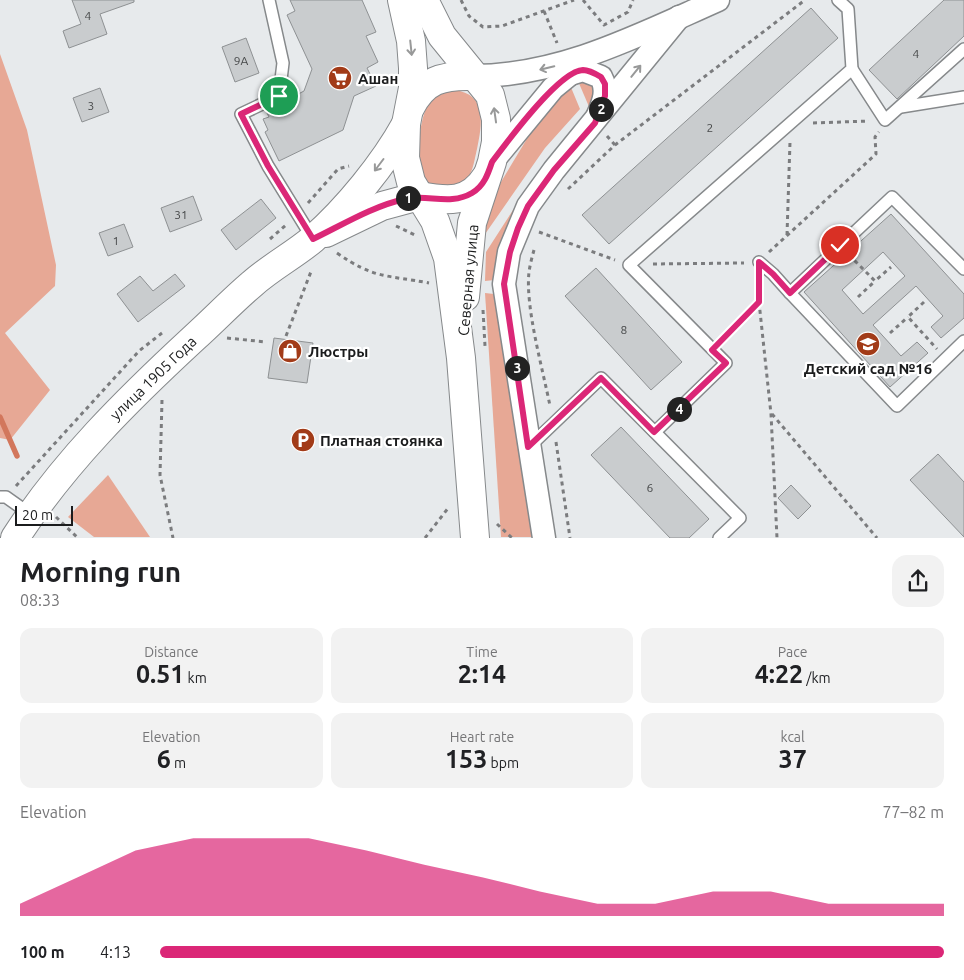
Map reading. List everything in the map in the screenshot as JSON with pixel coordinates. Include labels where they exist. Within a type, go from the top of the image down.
[{"type":"main road","name":"Северная улица","points":[[402,0],[411,41],[413,68],[404,145],[407,169],[419,196],[434,221],[432,241],[448,258],[484,530]]},
{"type":"main road","name":"Северная улица","points":[[424,0],[442,36],[473,76],[485,87],[493,104],[496,119],[496,142],[469,238],[461,358]]},
{"type":"main road","points":[[408,116],[418,92],[437,80],[473,76]]},
{"type":"main road","name":"улица 1905 Года","points":[[323,244],[377,169],[408,116]]},
{"type":"main road","points":[[419,196],[450,201],[461,198],[480,187],[490,168]]},
{"type":"main road","name":"улица 1905 Года","points":[[15,538],[41,513],[70,464],[118,409],[253,283],[323,244],[387,215],[419,196]]},
{"type":"main road","points":[[387,215],[400,210],[419,218],[432,228],[432,241]]},
{"type":"street","points":[[473,76],[524,73],[594,54],[718,0]]},
{"type":"street","points":[[544,538],[528,447],[504,284],[510,252],[528,206],[554,170],[595,123],[679,17]]},
{"type":"street","points":[[490,168],[553,88],[594,54]]},
{"type":"street","points":[[570,74],[582,70],[593,72],[601,77],[605,84],[605,96],[595,123]]},
{"type":"lane","points":[[269,0],[283,63],[279,96],[241,114],[268,166],[323,244]]},
{"type":"lane","points":[[838,0],[848,9],[852,69],[885,120],[964,49]]},
{"type":"lane","points":[[654,432],[726,363],[629,265],[852,69]]},
{"type":"lane","points":[[900,107],[964,97]]},
{"type":"lane","points":[[790,293],[892,197],[964,269]]},
{"type":"lane","points":[[759,262],[773,274],[896,406],[964,341]]},
{"type":"lane","points":[[528,447],[601,378],[740,518],[718,538]]},
{"type":"lane","points":[[0,497],[6,497],[41,513]]},
{"type":"path","points":[[462,0],[469,16],[483,27],[502,26],[574,0]]},
{"type":"path","points":[[584,0],[604,25],[628,12],[633,0]]},
{"type":"path","points":[[567,190],[615,145],[805,0]]},
{"type":"path","points":[[787,235],[791,123],[885,120]]},
{"type":"path","points":[[538,232],[629,265],[759,262],[876,154],[875,137],[885,120]]},
{"type":"path","points":[[387,215],[408,230],[432,241]]},
{"type":"path","points":[[536,240],[542,225]]},
{"type":"path","points":[[323,244],[359,268],[372,274],[432,284]]},
{"type":"path","points":[[840,245],[875,282]]},
{"type":"path","points":[[534,248],[529,272],[533,320],[553,424],[570,538]]},
{"type":"path","points":[[759,262],[759,302],[771,414],[777,538]]},
{"type":"path","points":[[286,336],[314,264],[307,268]]},
{"type":"path","points":[[858,297],[890,267]]},
{"type":"path","points":[[712,350],[759,302]]},
{"type":"path","points":[[890,333],[924,302]]},
{"type":"path","points":[[908,317],[946,358]]},
{"type":"path","points":[[221,337],[266,342]]},
{"type":"path","points":[[156,402],[163,396],[160,475],[173,538]]},
{"type":"path","points":[[771,414],[877,538]]},
{"type":"path","points":[[425,538],[453,502],[454,511]]},
{"type":"path","points":[[41,513],[78,538]]},
{"type":"path","points":[[484,530],[512,538]]},
{"type":"shaded area","points":[[0,54],[27,130],[56,265],[55,286],[5,333],[50,390],[10,440],[0,438]]},
{"type":"shaded area","points":[[578,81],[588,81],[595,89],[590,109]]},
{"type":"shaded area","points":[[570,85],[580,109],[545,148],[483,237],[482,217],[492,197],[534,127]]},
{"type":"shaded area","points":[[454,90],[465,93],[478,104],[481,121],[477,149],[472,168],[465,181],[455,186],[434,187],[423,177],[419,161],[419,139],[423,117],[432,99],[440,93]]},
{"type":"shaded area","points":[[515,207],[499,248],[495,280],[485,281],[486,252]]},
{"type":"shaded area","points":[[485,293],[494,294],[535,537],[501,537]]},
{"type":"shaded area","points":[[108,475],[150,537],[94,537],[68,517]]},
{"type":"building","points":[[72,0],[134,0],[134,2],[100,14],[107,34],[69,48],[63,31],[81,24]]},
{"type":"building","name":"Ашан","points":[[290,0],[362,0],[376,32],[366,36],[378,62],[367,68],[376,86],[354,96],[343,130],[279,161],[265,132],[268,130],[263,119],[269,117],[266,111],[304,91],[312,69],[287,15],[295,11]]},
{"type":"building","points":[[944,0],[964,0],[964,36],[897,99],[869,70]]},
{"type":"building","points":[[811,8],[838,38],[609,244],[582,215]]},
{"type":"building","points":[[246,38],[259,73],[235,82],[222,47]]},
{"type":"building","points":[[100,88],[109,112],[82,122],[73,98]]},
{"type":"building","points":[[193,196],[202,220],[170,232],[161,208]]},
{"type":"building","points":[[261,199],[276,218],[236,250],[221,230]]},
{"type":"building","points":[[891,214],[964,294],[964,318],[941,338],[931,327],[943,316],[916,286],[873,325],[901,356],[917,342],[928,353],[890,387],[804,292]],"holes":[[[883,252],[905,276],[863,314],[842,290]]]},
{"type":"building","points":[[124,224],[133,247],[108,256],[99,233]]},
{"type":"building","points":[[596,268],[682,362],[651,390],[565,296]]},
{"type":"building","points":[[175,274],[185,286],[138,322],[117,294],[140,276],[153,291]]},
{"type":"building","points":[[274,338],[313,343],[307,383],[268,378]]},
{"type":"building","points":[[621,427],[709,519],[689,538],[670,538],[591,455]]},
{"type":"building","points":[[938,454],[964,482],[964,537],[910,480]]},
{"type":"building","points":[[791,485],[811,506],[798,519],[778,498]]},
{"type":"waterway","points":[[0,417],[17,456]]},
{"type":"place","name":"Ашан","points":[[340,78]]},
{"type":"place","name":"Детский сад №16","points":[[868,344]]},
{"type":"place","name":"Люстры","points":[[290,351]]},
{"type":"place","name":"Платная стоянка","points":[[303,440]]},
{"type":"route","points":[[279,96],[241,114],[268,166],[313,239],[382,206],[404,199],[419,196],[450,201],[472,193],[480,187],[488,174],[492,162],[553,88],[570,74],[582,70],[593,72],[601,77],[605,84],[605,96],[595,123],[554,170],[528,206],[510,252],[504,284],[528,447],[601,378],[654,432],[726,363],[712,350],[759,302],[759,262],[790,293],[840,245]]}]
